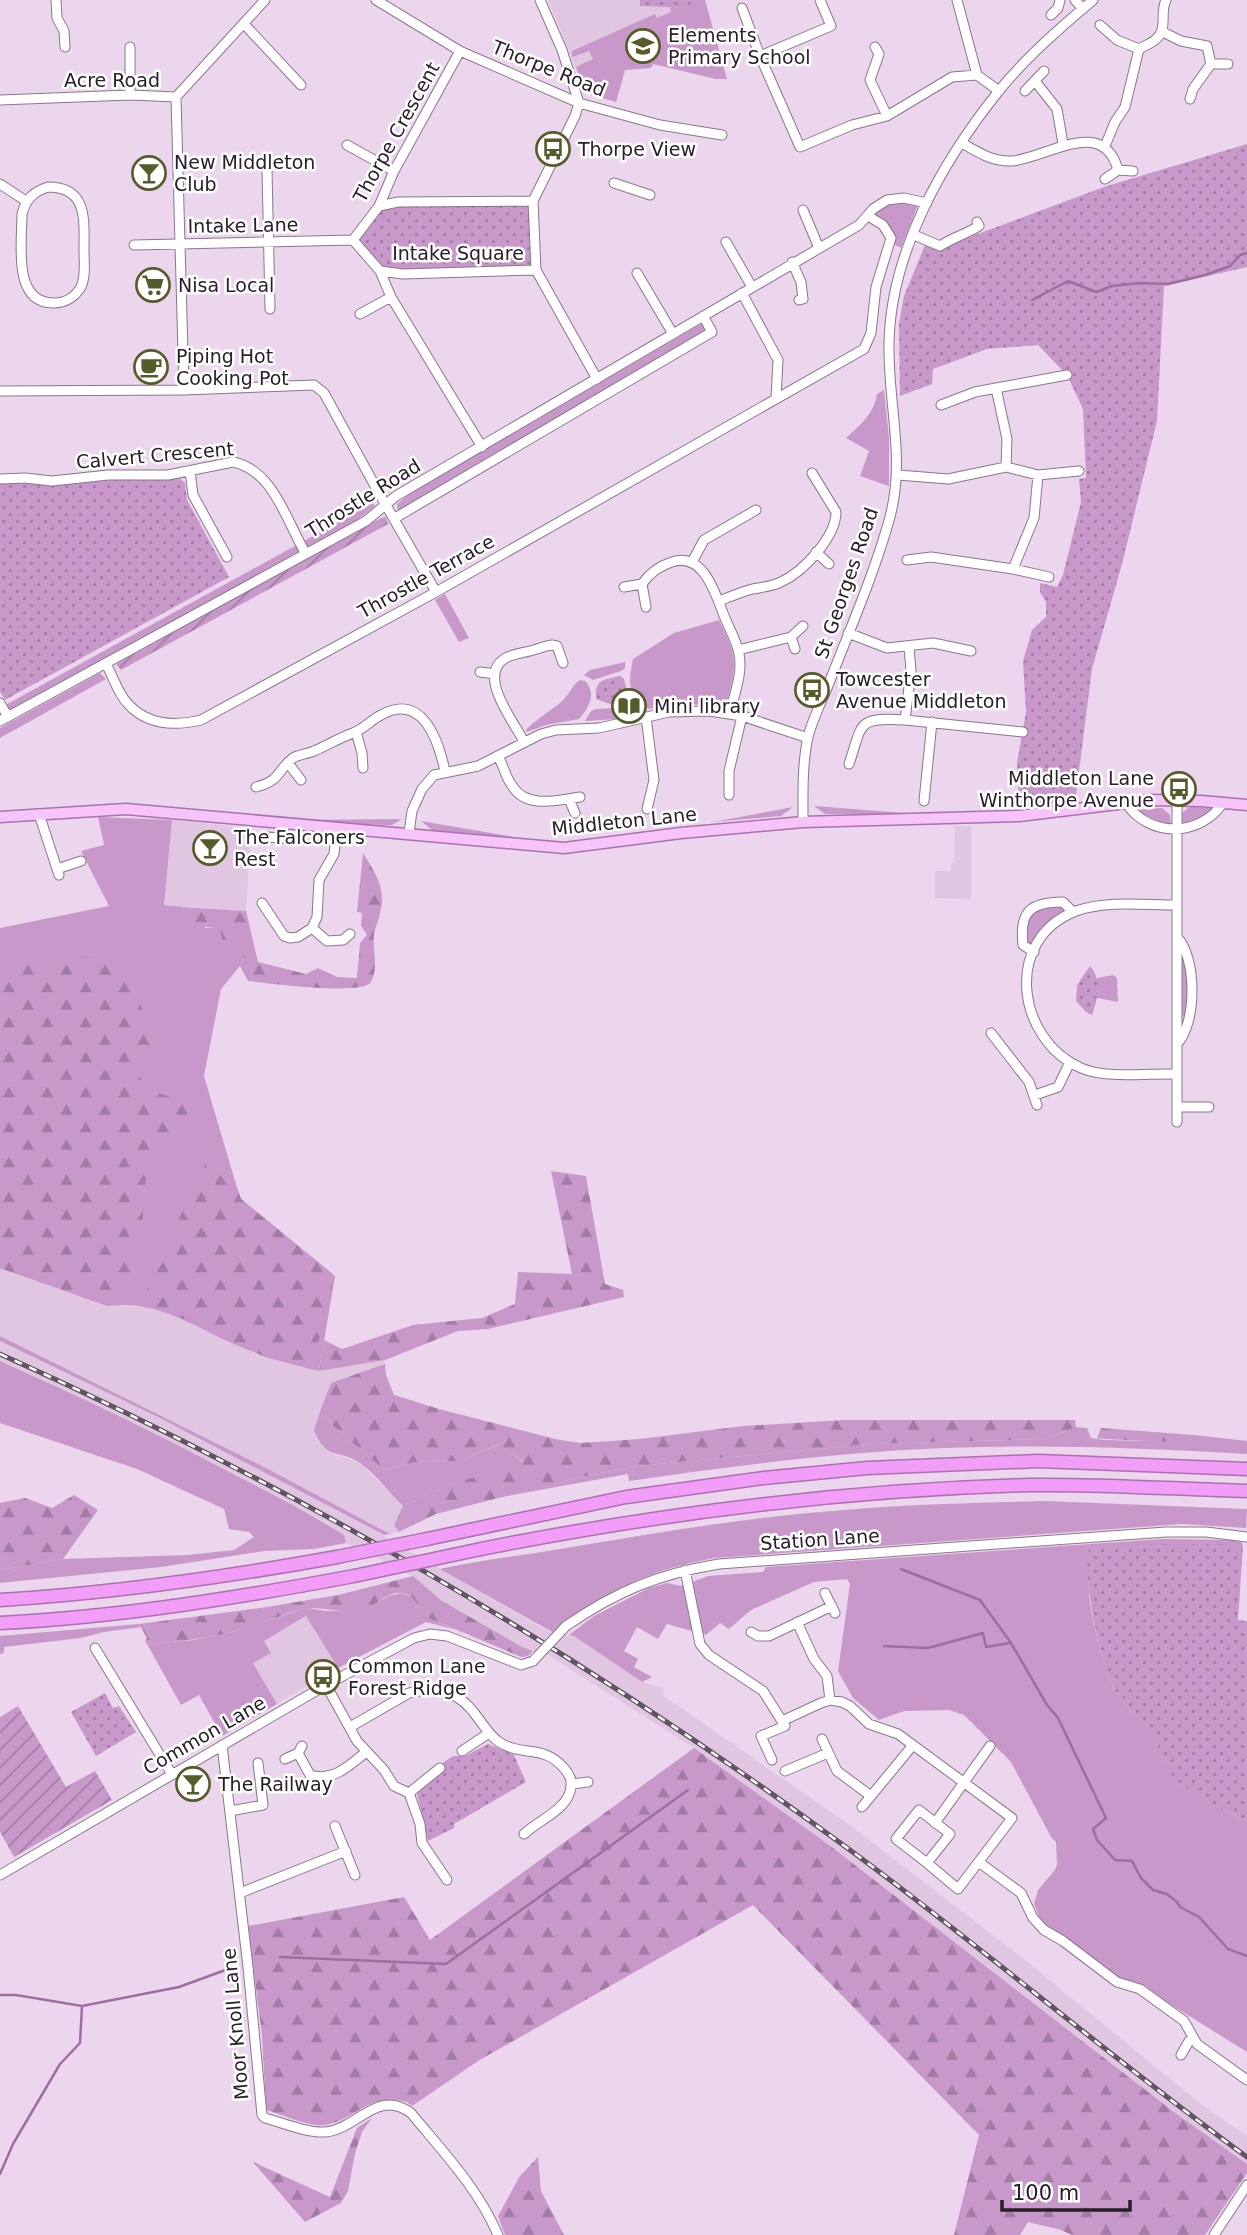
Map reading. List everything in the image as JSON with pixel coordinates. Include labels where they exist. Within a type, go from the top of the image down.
[{"type":"highway","points":[[0,1600],[49,1597],[216,1577],[337,1557],[626,1497],[764,1478],[867,1468],[1038,1461],[1247,1469]]},
{"type":"highway","points":[[0,1623],[71,1619],[239,1598],[640,1520],[853,1494],[1032,1485],[1247,1491]]},
{"type":"main road","name":"Middleton Lane","points":[[0,817],[126,809],[564,848],[681,833],[803,822],[1019,816],[1126,803],[1177,800],[1247,805]]},
{"type":"street","points":[[57,0],[57,18],[64,31],[65,47]]},
{"type":"street","name":"Acre Road","points":[[0,100],[130,95],[176,97],[265,0]]},
{"type":"street","name":"Thorpe Road","points":[[376,0],[460,51],[579,103],[660,125],[722,135]]},
{"type":"street","points":[[540,0],[562,50],[579,103],[533,201],[536,270],[597,379]]},
{"type":"street","points":[[760,56],[831,26],[820,0]]},
{"type":"street","points":[[957,0],[977,75],[999,91]]},
{"type":"street","points":[[1051,15],[1058,8],[1060,0]]},
{"type":"street","points":[[1075,0],[1083,9]]},
{"type":"street","name":"St Georges Road","points":[[803,822],[808,738],[889,523],[898,475],[889,338],[897,284],[914,235],[927,203],[961,143],[999,91],[1093,0]]},
{"type":"street","points":[[1105,146],[1125,107],[1139,49],[1163,32],[1166,0]]},
{"type":"street","points":[[743,8],[760,56],[800,146],[852,125],[887,116],[952,77],[977,75]]},
{"type":"street","points":[[244,24],[302,85]]},
{"type":"street","points":[[1100,25],[1117,40],[1139,49]]},
{"type":"street","points":[[1163,32],[1181,41],[1208,46],[1211,64],[1193,89],[1190,99]]},
{"type":"street","points":[[130,47],[130,95]]},
{"type":"street","points":[[875,47],[878,54],[870,80],[887,116]]},
{"type":"street","name":"Thorpe Crescent","points":[[352,240],[379,206],[394,171],[460,51]]},
{"type":"street","points":[[1211,64],[1228,64]]},
{"type":"street","points":[[1026,91],[1044,71]]},
{"type":"street","points":[[1035,81],[1057,109],[1063,144]]},
{"type":"street","points":[[176,97],[184,390]]},
{"type":"street","points":[[961,143],[998,160],[1012,161],[1040,155],[1063,144],[1105,146],[1110,150],[1118,170]]},
{"type":"street","points":[[347,145],[394,171]]},
{"type":"street","points":[[267,169],[270,309]]},
{"type":"street","points":[[1105,179],[1118,170],[1133,171]]},
{"type":"street","points":[[614,183],[650,195]]},
{"type":"street","points":[[0,184],[26,201]]},
{"type":"street","points":[[58,187],[75,196],[81,204],[85,275],[77,293],[60,303],[40,301],[26,286],[23,277],[22,214],[26,201],[38,190],[58,187]]},
{"type":"street","name":"Throstle Road","points":[[4,719],[366,520],[385,504],[859,225],[880,204],[896,198],[927,203]]},
{"type":"street","points":[[379,206],[398,202],[533,201]]},
{"type":"street","points":[[803,211],[819,248]]},
{"type":"street","name":"Throstle Terrace","points":[[106,664],[127,704],[152,721],[176,725],[201,720],[436,592],[864,349],[869,342],[876,288],[891,238],[883,225],[868,216]]},
{"type":"street","points":[[914,235],[940,246],[981,224]]},
{"type":"street","points":[[352,240],[380,271],[391,297],[482,447]]},
{"type":"street","name":"Intake Lane","points":[[134,244],[352,240]]},
{"type":"street","points":[[726,242],[752,287]]},
{"type":"street","points":[[792,262],[802,282],[803,299],[799,300]]},
{"type":"street","name":"Intake Square","points":[[380,271],[403,274],[536,270]]},
{"type":"street","points":[[637,273],[673,334]]},
{"type":"street","points":[[742,293],[778,360],[776,398]]},
{"type":"street","points":[[360,314],[391,297]]},
{"type":"street","name":"Throstle Road","points":[[395,518],[712,332],[703,316]]},
{"type":"street","points":[[941,405],[975,392],[1067,375]]},
{"type":"street","points":[[0,391],[184,390],[314,385],[324,393],[436,592]]},
{"type":"street","points":[[996,388],[1007,439],[1006,467]]},
{"type":"street","name":"Calvert Crescent","points":[[0,479],[52,481],[108,475],[168,475],[233,463],[251,468],[260,476],[306,554]]},
{"type":"street","points":[[898,475],[948,479],[1006,467],[1038,475],[1079,471]]},
{"type":"street","points":[[190,471],[193,495],[227,557]]},
{"type":"street","points":[[719,601],[751,589],[778,584],[791,577],[816,552],[833,529],[836,512],[812,474]]},
{"type":"street","points":[[1013,569],[1034,518],[1038,475]]},
{"type":"street","points":[[692,562],[704,540],[756,510]]},
{"type":"street","points":[[816,552],[829,564]]},
{"type":"street","points":[[906,560],[931,557],[1049,577]]},
{"type":"street","points":[[624,587],[642,584],[664,565],[684,559],[692,562],[708,579],[738,650],[740,665],[730,713]]},
{"type":"street","points":[[642,584],[646,607]]},
{"type":"street","points":[[738,650],[791,637],[803,626]]},
{"type":"street","points":[[848,633],[887,648],[933,643],[971,652]]},
{"type":"street","points":[[791,637],[795,649]]},
{"type":"street","points":[[524,742],[498,695],[495,674],[498,666],[504,659],[546,646],[556,646],[563,663]]},
{"type":"street","points":[[905,720],[911,671],[909,647]]},
{"type":"street","points":[[480,672],[495,674]]},
{"type":"street","points":[[0,703],[4,719]]},
{"type":"street","points":[[256,787],[274,779],[294,758],[312,752],[336,738],[356,732],[379,715],[391,710],[404,709],[427,721],[434,734],[445,771]]},
{"type":"street","points":[[409,833],[412,811],[422,789],[434,775],[478,766],[499,758],[524,742],[556,730],[599,728],[687,711],[730,713],[808,738]]},
{"type":"street","points":[[729,794],[729,771],[742,716]]},
{"type":"street","points":[[646,717],[654,780],[647,809]]},
{"type":"street","points":[[849,764],[858,731],[865,723],[880,718],[1023,732]]},
{"type":"street","points":[[924,800],[932,722]]},
{"type":"street","points":[[356,732],[363,768]]},
{"type":"street","points":[[499,758],[511,786],[524,797],[544,802],[580,797]]},
{"type":"street","points":[[288,763],[301,780]]},
{"type":"street","points":[[717,771],[729,771]]},
{"type":"street","points":[[569,799],[575,813]]},
{"type":"street","points":[[1177,800],[1177,1122]]},
{"type":"street","points":[[1126,803],[1142,820],[1177,830],[1208,820],[1223,803]]},
{"type":"street","points":[[39,814],[58,872],[81,862]]},
{"type":"street","points":[[266,837],[288,839],[284,824]]},
{"type":"street","points":[[262,903],[284,936],[298,937],[312,928],[317,917],[319,880],[334,854],[337,828]]},
{"type":"street","points":[[1034,952],[1023,946],[1024,917],[1037,904],[1044,902],[1066,904],[1073,912]]},
{"type":"street","points":[[1177,905],[1100,905],[1073,912],[1047,932],[1034,952],[1026,980],[1031,1016],[1044,1038],[1070,1062],[1083,1069],[1108,1073],[1177,1074]]},
{"type":"street","points":[[312,928],[327,941],[343,940],[350,934]]},
{"type":"street","points":[[1177,937],[1191,968],[1191,1006],[1184,1035],[1177,1044]]},
{"type":"street","points":[[990,1033],[1022,1072],[1036,1100],[1058,1087],[1070,1062]]},
{"type":"street","points":[[1177,1107],[1209,1107]]},
{"type":"street","name":"Station Lane","points":[[430,1634],[447,1636],[521,1665],[533,1661],[566,1626],[595,1606],[636,1585],[685,1570],[768,1560],[1166,1532],[1206,1532],[1247,1537]]},
{"type":"street","points":[[685,1570],[700,1644],[709,1655],[763,1691],[783,1723]]},
{"type":"street","points":[[751,1632],[758,1636],[769,1636],[833,1609],[825,1593]]},
{"type":"street","points":[[797,1622],[814,1659],[827,1676],[830,1700]]},
{"type":"street","name":"Common Lane","points":[[0,1875],[326,1685],[414,1638],[430,1634]]},
{"type":"street","points":[[95,1647],[171,1773]]},
{"type":"street","points":[[326,1685],[357,1741],[384,1770],[394,1786],[409,1793],[420,1824],[422,1843],[447,1880]]},
{"type":"street","points":[[350,1727],[409,1693],[431,1690],[453,1694],[464,1700],[489,1733],[508,1747],[549,1755],[569,1774],[572,1784],[565,1803],[524,1834]]},
{"type":"street","points":[[772,1760],[761,1736],[830,1700],[836,1700],[850,1706],[869,1724],[898,1734],[1012,1818],[958,1889],[896,1839],[919,1810],[950,1834],[927,1863]]},
{"type":"street","points":[[463,1751],[489,1733]]},
{"type":"street","points":[[822,1738],[838,1771],[871,1796]]},
{"type":"street","name":"Moor Knoll Lane","points":[[222,1745],[240,1893],[261,2115],[316,2132],[328,2132],[381,2105],[400,2105],[416,2119],[474,2190],[498,2235]]},
{"type":"street","points":[[862,1807],[913,1745]]},
{"type":"street","points":[[935,1823],[990,1746]]},
{"type":"street","points":[[285,1759],[300,1749],[310,1775],[322,1779],[339,1772],[366,1752]]},
{"type":"street","points":[[785,1771],[828,1753]]},
{"type":"street","points":[[230,1811],[263,1805],[258,1763]]},
{"type":"street","points":[[409,1793],[440,1768]]},
{"type":"street","points":[[572,1784],[588,1782]]},
{"type":"street","points":[[335,1826],[355,1875]]},
{"type":"street","points":[[240,1893],[346,1851]]},
{"type":"street","points":[[980,1863],[1021,1893],[1033,1918],[1044,1930],[1117,1982],[1140,1989],[1184,2021],[1193,2039],[1247,2080]]},
{"type":"street","points":[[1181,2055],[1193,2039]]},
{"type":"street","points":[[1214,2235],[1245,2189]]},
{"type":"shaded area","name":"Elements Primary School","points":[[548,0],[704,0],[716,79],[653,64],[651,68],[625,70],[616,102],[586,93]]},
{"type":"shaded area","points":[[172,820],[251,828],[246,911],[164,905]]},
{"type":"shaded area","points":[[955,826],[971,826],[971,899],[935,898],[935,871],[951,871],[951,863],[954,862]]},
{"type":"shaded area","points":[[0,1268],[108,1306],[164,1310],[265,1357],[319,1371],[385,1360],[385,1364],[332,1383],[314,1430],[333,1454],[359,1462],[403,1506],[394,1525],[399,1532],[390,1534],[266,1468],[0,1336]]},
{"type":"shaded area","points":[[0,1341],[158,1417],[264,1472],[384,1536],[549,1632],[574,1636],[642,1682],[663,1688],[664,1696],[851,1826],[1020,1956],[1202,2105],[1247,2136],[1247,2164],[1174,2112],[829,1845],[694,1748],[548,1655],[522,1648],[442,1601],[413,1576],[346,1543],[344,1535],[323,1521],[209,1461],[0,1361]]},
{"type":"shaded area","points":[[307,1616],[338,1668],[277,1704],[253,1663],[271,1653],[264,1641]]},
{"type":"green space","points":[[640,0],[693,0],[692,8],[640,6]]},
{"type":"green space","name":"Elements Primary School","points":[[693,0],[705,0],[727,79],[716,79],[653,64],[651,68],[625,70],[616,102],[586,93],[576,67],[593,59],[589,51],[572,57],[572,51],[655,14],[657,18],[671,12],[670,7],[691,8]]},
{"type":"green space","points":[[1247,144],[1247,267],[1164,286],[1157,421],[1122,564],[1092,669],[1075,802],[1019,808],[1017,763],[1026,712],[1023,661],[1032,630],[1046,617],[1046,602],[1040,592],[1040,583],[1057,587],[1063,575],[1081,502],[1079,479],[1086,478],[1083,409],[1067,375],[1038,345],[987,349],[933,369],[932,384],[900,396],[899,323],[904,296],[927,240],[940,246],[959,241],[1104,187]]},
{"type":"green space","points":[[533,201],[536,270],[380,271],[353,240],[379,206]]},
{"type":"green space","points":[[903,201],[918,205],[901,248],[895,245],[889,227],[874,215],[884,206]]},
{"type":"green space","points":[[703,323],[706,328],[704,334],[398,512],[397,504],[412,492]]},
{"type":"green space","points":[[884,390],[889,437],[889,486],[860,476],[869,451],[846,438],[866,419],[877,394]]},
{"type":"green space","points":[[180,478],[185,483],[187,500],[229,577],[5,700],[0,692],[0,483],[26,482],[48,486],[106,480]]},
{"type":"green space","points":[[373,503],[375,506],[352,524],[0,718],[0,708]]},
{"type":"green space","points":[[386,517],[388,524],[121,670],[116,664],[381,518]]},
{"type":"green space","points":[[445,594],[469,638],[459,642],[435,600]]},
{"type":"green space","points":[[719,620],[730,643],[734,660],[727,702],[719,706],[685,704],[649,709],[642,704],[631,688],[633,659],[674,633]]},
{"type":"green space","points":[[625,662],[625,668],[621,671],[593,680],[584,675],[590,670]]},
{"type":"green space","points":[[100,673],[106,679],[0,738],[0,728]]},
{"type":"green space","points":[[620,676],[624,679],[629,699],[627,702],[610,704],[596,699],[597,688],[601,682]]},
{"type":"green space","points":[[580,680],[589,686],[591,695],[586,710],[579,719],[546,725],[527,732],[530,726],[562,701]]},
{"type":"green space","points":[[634,707],[641,712],[616,719],[585,721],[591,711],[597,709]]},
{"type":"green space","points":[[814,806],[918,814],[825,814]]},
{"type":"green space","points":[[793,807],[781,816],[713,822]]},
{"type":"green space","points":[[1162,808],[1170,815],[1171,827],[1134,810]]},
{"type":"green space","points":[[1188,808],[1215,808],[1211,813],[1182,827],[1182,813]]},
{"type":"green space","points":[[98,817],[172,820],[164,905],[183,907],[185,916],[206,928],[220,927],[244,935],[244,954],[240,966],[221,989],[204,1076],[240,1198],[335,1276],[319,1371],[250,1351],[161,1311],[127,1305],[108,1306],[0,1268],[0,928],[109,906],[81,851],[104,845]]},
{"type":"green space","points":[[402,819],[392,825],[295,820]]},
{"type":"green space","points":[[421,821],[543,842],[432,830]]},
{"type":"green space","points":[[363,853],[375,874],[382,896],[374,934],[375,971],[371,982],[364,986],[333,988],[248,981],[240,966],[244,954],[244,936],[230,944],[222,939],[220,928],[193,926],[184,916],[183,907],[246,911],[258,962],[306,974],[318,968],[337,977],[357,978],[360,943],[367,935],[361,926],[362,913],[357,912]]},
{"type":"green space","points":[[1064,906],[1065,913],[1031,946],[1026,944],[1026,920],[1040,907]]},
{"type":"green space","points":[[72,956],[128,959],[147,1026],[157,1046],[138,1058],[134,1073],[158,1093],[188,1102],[185,1132],[161,1148],[151,1163],[144,1191],[143,1219],[129,1234],[133,1270],[108,1306],[0,1268],[0,978],[24,963]]},
{"type":"green space","points":[[1185,959],[1188,974],[1186,1017],[1180,1016],[1180,960]]},
{"type":"green space","points":[[1090,966],[1098,984],[1092,1015],[1076,1001],[1077,985]]},
{"type":"green space","points":[[1113,975],[1117,978],[1118,1002],[1097,998],[1097,978]]},
{"type":"green space","points":[[206,1162],[237,1187],[241,1199],[335,1276],[313,1362],[314,1370],[265,1357],[164,1310],[142,1307],[160,1252],[196,1188]]},
{"type":"green space","points":[[551,1171],[586,1176],[605,1284],[623,1290],[624,1297],[488,1329],[458,1331],[385,1360],[319,1371],[324,1340],[342,1349],[413,1325],[482,1318],[515,1304],[518,1272],[572,1274]]},
{"type":"green space","points":[[0,1336],[266,1468],[390,1534],[384,1535],[158,1417],[0,1341]]},
{"type":"green space","points":[[0,1361],[151,1432],[280,1498],[344,1535],[346,1543],[314,1549],[264,1551],[161,1567],[0,1583],[0,1570],[63,1559],[188,1555],[234,1550],[254,1537],[249,1532],[229,1529],[224,1509],[137,1469],[0,1423]]},
{"type":"green space","points":[[385,1364],[386,1375],[394,1395],[555,1439],[580,1443],[640,1439],[743,1426],[845,1420],[1075,1420],[1076,1427],[1046,1439],[871,1444],[637,1466],[577,1478],[436,1514],[399,1532],[394,1525],[403,1506],[447,1485],[524,1462],[498,1444],[461,1461],[416,1462],[384,1470],[331,1424],[321,1409],[331,1383]]},
{"type":"green space","points":[[321,1409],[331,1424],[384,1470],[416,1462],[461,1461],[499,1444],[524,1463],[447,1485],[403,1506],[360,1463],[324,1447],[314,1430]]},
{"type":"green space","points":[[1076,1427],[1087,1428],[1091,1438],[1104,1440],[1194,1442],[1194,1435],[1247,1441],[1247,1454],[1059,1447],[905,1450],[787,1460],[629,1481],[628,1474],[496,1498],[637,1466],[871,1444],[1046,1439]]},
{"type":"green space","points":[[1101,1428],[1194,1435],[1194,1443],[1097,1438]]},
{"type":"green space","points":[[74,1495],[98,1510],[63,1559],[0,1570],[0,1503],[25,1498],[52,1508]]},
{"type":"green space","points":[[1045,1501],[1247,1509],[1246,1528],[1182,1524],[715,1558],[669,1569],[629,1584],[592,1605],[554,1633],[440,1569],[666,1531],[808,1513],[894,1506]]},
{"type":"green space","points":[[1162,1539],[1232,1540],[1243,1545],[1090,1545],[1090,1602],[1099,1644],[1112,1684],[1123,1702],[1149,1728],[1170,1772],[1185,1788],[1247,1821],[1247,2052],[1162,1999],[1146,1986],[1124,1981],[1041,1921],[1034,1904],[1038,1890],[1055,1870],[1056,1842],[1011,1762],[964,1715],[949,1710],[904,1711],[879,1720],[853,1698],[838,1671],[850,1584],[847,1579],[814,1582],[751,1610],[729,1629],[720,1623],[706,1635],[667,1624],[658,1639],[637,1627],[624,1651],[638,1659],[634,1667],[652,1677],[642,1682],[569,1635],[594,1616],[649,1588],[667,1583],[681,1586],[708,1576],[763,1572],[766,1567]]},
{"type":"green space","points":[[1090,1545],[1243,1545],[1238,1620],[1247,1621],[1247,1821],[1186,1789],[1170,1773],[1150,1730],[1123,1701],[1109,1677],[1098,1640],[1090,1597]]},
{"type":"green space","points":[[413,1576],[442,1601],[533,1651],[528,1656],[521,1657],[429,1618],[414,1600],[402,1593],[387,1596],[363,1610],[304,1609],[232,1632],[179,1641],[147,1644],[147,1638],[139,1624],[338,1595]]},
{"type":"green space","points":[[401,1593],[413,1597],[431,1618],[457,1630],[426,1622],[338,1668],[306,1616],[264,1641],[271,1653],[253,1663],[277,1704],[222,1736],[199,1695],[181,1705],[147,1644],[194,1640],[232,1632],[307,1608],[326,1611],[363,1610],[389,1596]]},
{"type":"green space","points":[[139,1624],[141,1627],[81,1638],[4,1647],[4,1653],[0,1654],[0,1636]]},
{"type":"green space","points":[[105,1693],[113,1708],[119,1706],[136,1732],[96,1756],[71,1712]]},
{"type":"green space","points":[[18,1706],[66,1787],[95,1771],[112,1800],[14,1857],[0,1832],[0,1717]]},
{"type":"green space","points":[[488,1744],[514,1755],[526,1782],[454,1824],[454,1828],[428,1841],[417,1794],[444,1768],[443,1763],[453,1756],[465,1756]]},
{"type":"green space","points":[[694,1748],[829,1845],[1174,2112],[1247,2164],[1247,2173],[1205,2235],[1072,2235],[1028,2222],[1020,2235],[954,2235],[979,2135],[753,1905],[478,2061],[412,2106],[407,2102],[393,2100],[372,2103],[337,2122],[325,2125],[303,2122],[266,2110],[262,2035],[248,1926],[404,1897],[430,1940]]},
{"type":"green space","points":[[372,2118],[362,2132],[348,2191],[341,2203],[305,2222],[253,2162],[330,2197],[357,2128]]},
{"type":"green space","points":[[538,2157],[541,2191],[564,2235],[505,2235],[498,2216],[520,2176]]},
{"type":"waterway","points":[[1032,300],[1068,281],[1096,292],[1112,286],[1168,284],[1230,266],[1240,255],[1247,253]]},
{"type":"waterway","points":[[901,1569],[980,1600],[1011,1643],[1047,1705],[1058,1718],[1106,1818],[1093,1829],[1097,1840],[1115,1860],[1132,1861],[1141,1878],[1153,1890],[1167,1894],[1180,1907],[1199,1917],[1228,1949],[1247,1956]]},
{"type":"waterway","points":[[884,1646],[928,1648],[983,1633],[986,1647],[1010,1643]]},
{"type":"waterway","points":[[280,1957],[446,1964],[688,1790]]},
{"type":"waterway","points":[[0,1995],[16,1995],[82,2006],[179,1987],[231,1968]]},
{"type":"waterway","points":[[0,2174],[13,2144],[60,2064],[80,2043],[82,2006]]},
{"type":"railway","points":[[0,1354],[219,1459],[326,1516],[432,1576],[640,1704],[891,1880],[1247,2157]]},
{"type":"place","name":"Elements Primary School","points":[[643,46]]},
{"type":"place","name":"Thorpe View","points":[[553,149]]},
{"type":"place","name":"New Middleton Club","points":[[149,173]]},
{"type":"place","name":"Nisa Local","points":[[153,285]]},
{"type":"place","name":"Piping Hot Cooking Pot","points":[[151,367]]},
{"type":"place","name":"Towcester Avenue Middleton","points":[[812,690]]},
{"type":"place","name":"Mini library","points":[[629,706]]},
{"type":"place","name":"Middleton Lane Winthorpe Avenue","points":[[1179,789]]},
{"type":"place","name":"The Falconers Rest","points":[[210,848]]},
{"type":"place","name":"Common Lane Forest Ridge","points":[[323,1677]]},
{"type":"place","name":"The Railway","points":[[193,1784]]}]
